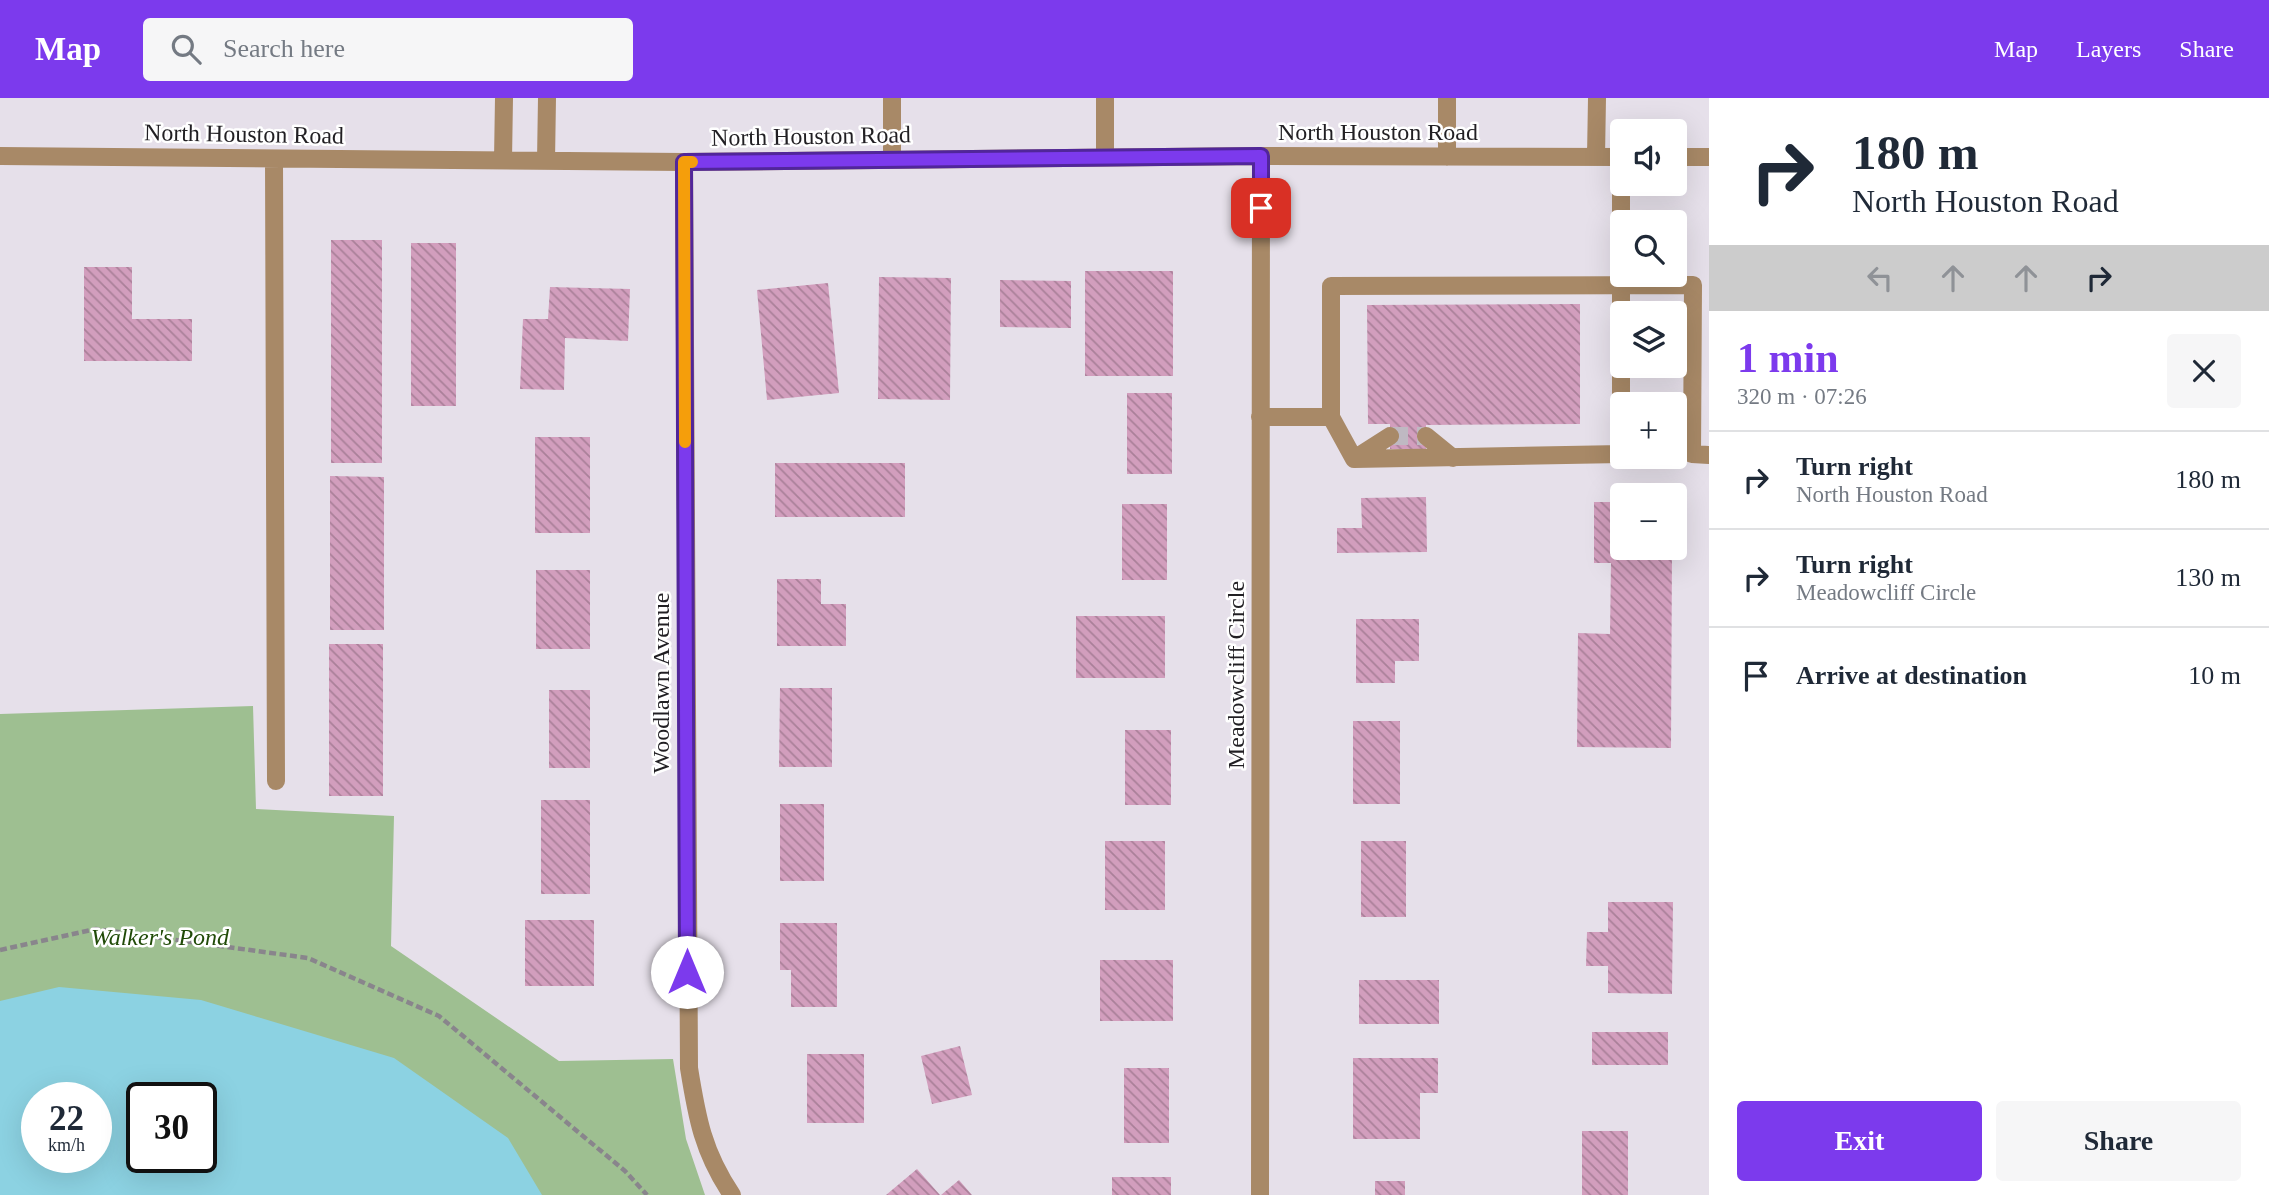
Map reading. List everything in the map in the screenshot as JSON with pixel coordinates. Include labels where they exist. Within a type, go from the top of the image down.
[{"type":"street","points":[[503,160],[504,98]]},
{"type":"street","points":[[546,161],[547,98]]},
{"type":"street","points":[[892,98],[892,160]]},
{"type":"street","points":[[1105,98],[1105,158]]},
{"type":"street","points":[[1447,98],[1447,157]]},
{"type":"street","points":[[1597,98],[1597,158]]},
{"type":"street","name":"North Houston Road","points":[[0,156],[684,162],[1261,156],[1610,157]]},
{"type":"street","name":"Meadowcliff Circle","points":[[1260,1195],[1261,156]]},
{"type":"street","points":[[1687,157],[1709,157]]},
{"type":"street","points":[[274,159],[276,781]]},
{"type":"street","name":"Woodlawn Avenue","points":[[684,162],[689,1068],[698,1125],[715,1170],[732,1195]]},
{"type":"street","points":[[1354,459],[1331,417],[1331,286],[1610,285]]},
{"type":"street","points":[[1687,285],[1693,285],[1692,455]]},
{"type":"street","points":[[1621,287],[1622,392]]},
{"type":"street","points":[[1260,418],[1331,417]]},
{"type":"street","points":[[1354,459],[1390,436]]},
{"type":"street","points":[[1426,436],[1453,458]]},
{"type":"street","points":[[1354,459],[1610,454]]},
{"type":"path","points":[[0,950],[96,929],[308,958],[439,1016],[625,1171],[647,1195]]},
{"type":"green space","name":"Walker's Pond","points":[[253,706],[256,809],[394,816],[391,946],[559,1061],[673,1059],[686,1139],[705,1195],[0,1195],[0,714]]},
{"type":"water","points":[[59,987],[201,1000],[394,1058],[508,1138],[542,1195],[0,1195],[0,1001]]},
{"type":"building","points":[[331,240],[382,240],[382,463],[331,463]]},
{"type":"building","points":[[411,243],[456,243],[456,406],[411,406]]},
{"type":"building","points":[[84,267],[132,267],[132,319],[192,319],[192,361],[84,361]]},
{"type":"building","points":[[1085,271],[1173,271],[1173,376],[1085,376]]},
{"type":"building","points":[[879,277],[951,278],[950,400],[878,399]]},
{"type":"building","points":[[1000,280],[1071,281],[1071,328],[1000,327]]},
{"type":"building","points":[[828,283],[839,393],[767,400],[757,290]]},
{"type":"building","points":[[550,287],[630,289],[628,341],[565,338],[564,390],[520,389],[523,319],[548,319]]},
{"type":"building","points":[[1580,304],[1580,424],[1426,425],[1426,449],[1390,449],[1390,424],[1368,424],[1367,305]]},
{"type":"building","points":[[1127,393],[1172,393],[1172,474],[1127,474]]},
{"type":"building","points":[[535,437],[590,437],[590,533],[535,533]]},
{"type":"building","points":[[775,463],[905,463],[905,517],[775,517]]},
{"type":"building","points":[[330,476],[384,477],[384,630],[330,630]]},
{"type":"building","points":[[1426,497],[1427,552],[1337,553],[1337,528],[1362,528],[1361,498]]},
{"type":"building","points":[[1594,502],[1610,502],[1610,560],[1672,560],[1671,748],[1577,747],[1578,633],[1610,634],[1611,563],[1594,563]]},
{"type":"building","points":[[1122,504],[1167,504],[1167,580],[1122,580]]},
{"type":"building","points":[[536,570],[590,570],[590,649],[536,649]]},
{"type":"building","points":[[777,579],[821,579],[821,604],[846,604],[846,646],[777,646]]},
{"type":"building","points":[[1076,616],[1165,616],[1165,678],[1076,678]]},
{"type":"building","points":[[1356,619],[1419,619],[1419,661],[1395,661],[1395,683],[1356,683]]},
{"type":"building","points":[[329,644],[383,644],[383,796],[329,796]]},
{"type":"building","points":[[780,688],[832,688],[832,767],[779,767]]},
{"type":"building","points":[[549,690],[590,690],[590,768],[549,768]]},
{"type":"building","points":[[1353,721],[1400,721],[1400,804],[1353,804]]},
{"type":"building","points":[[1125,730],[1171,730],[1171,805],[1125,805]]},
{"type":"building","points":[[541,800],[590,800],[590,894],[541,894]]},
{"type":"building","points":[[780,804],[824,804],[824,881],[780,881]]},
{"type":"building","points":[[1105,841],[1165,841],[1165,910],[1105,910]]},
{"type":"building","points":[[1361,841],[1406,841],[1406,917],[1361,917]]},
{"type":"building","points":[[1608,902],[1673,902],[1672,994],[1608,993],[1608,966],[1586,966],[1587,932],[1608,932]]},
{"type":"building","points":[[525,920],[594,920],[594,986],[525,986]]},
{"type":"building","points":[[780,923],[837,923],[837,1007],[791,1007],[791,970],[780,970]]},
{"type":"building","points":[[1100,960],[1173,960],[1173,1021],[1100,1021]]},
{"type":"building","points":[[1359,980],[1439,980],[1439,1024],[1359,1024]]},
{"type":"building","points":[[1592,1032],[1668,1032],[1668,1065],[1592,1065]]},
{"type":"building","points":[[960,1046],[972,1095],[932,1104],[921,1056]]},
{"type":"building","points":[[807,1054],[864,1054],[864,1123],[807,1123]]},
{"type":"building","points":[[1353,1058],[1438,1058],[1438,1093],[1420,1093],[1420,1139],[1353,1139]]},
{"type":"building","points":[[1124,1068],[1169,1068],[1169,1143],[1124,1143]]},
{"type":"building","points":[[1582,1131],[1628,1131],[1628,1195],[1582,1195]]},
{"type":"building","points":[[917,1169],[940,1195],[886,1195]]},
{"type":"building","points":[[1112,1177],[1171,1177],[1171,1195],[1112,1195]]},
{"type":"building","points":[[959,1180],[972,1195],[941,1195]]},
{"type":"building","points":[[1375,1181],[1405,1181],[1405,1195],[1375,1195]]},
{"type":"tunnel","points":[[1390,436],[1426,436]]},
{"type":"slow traffic","points":[[685,442],[684,162],[692,162]]},
{"type":"route","points":[[687,972],[684,162],[1261,156],[1261,208]]}]
